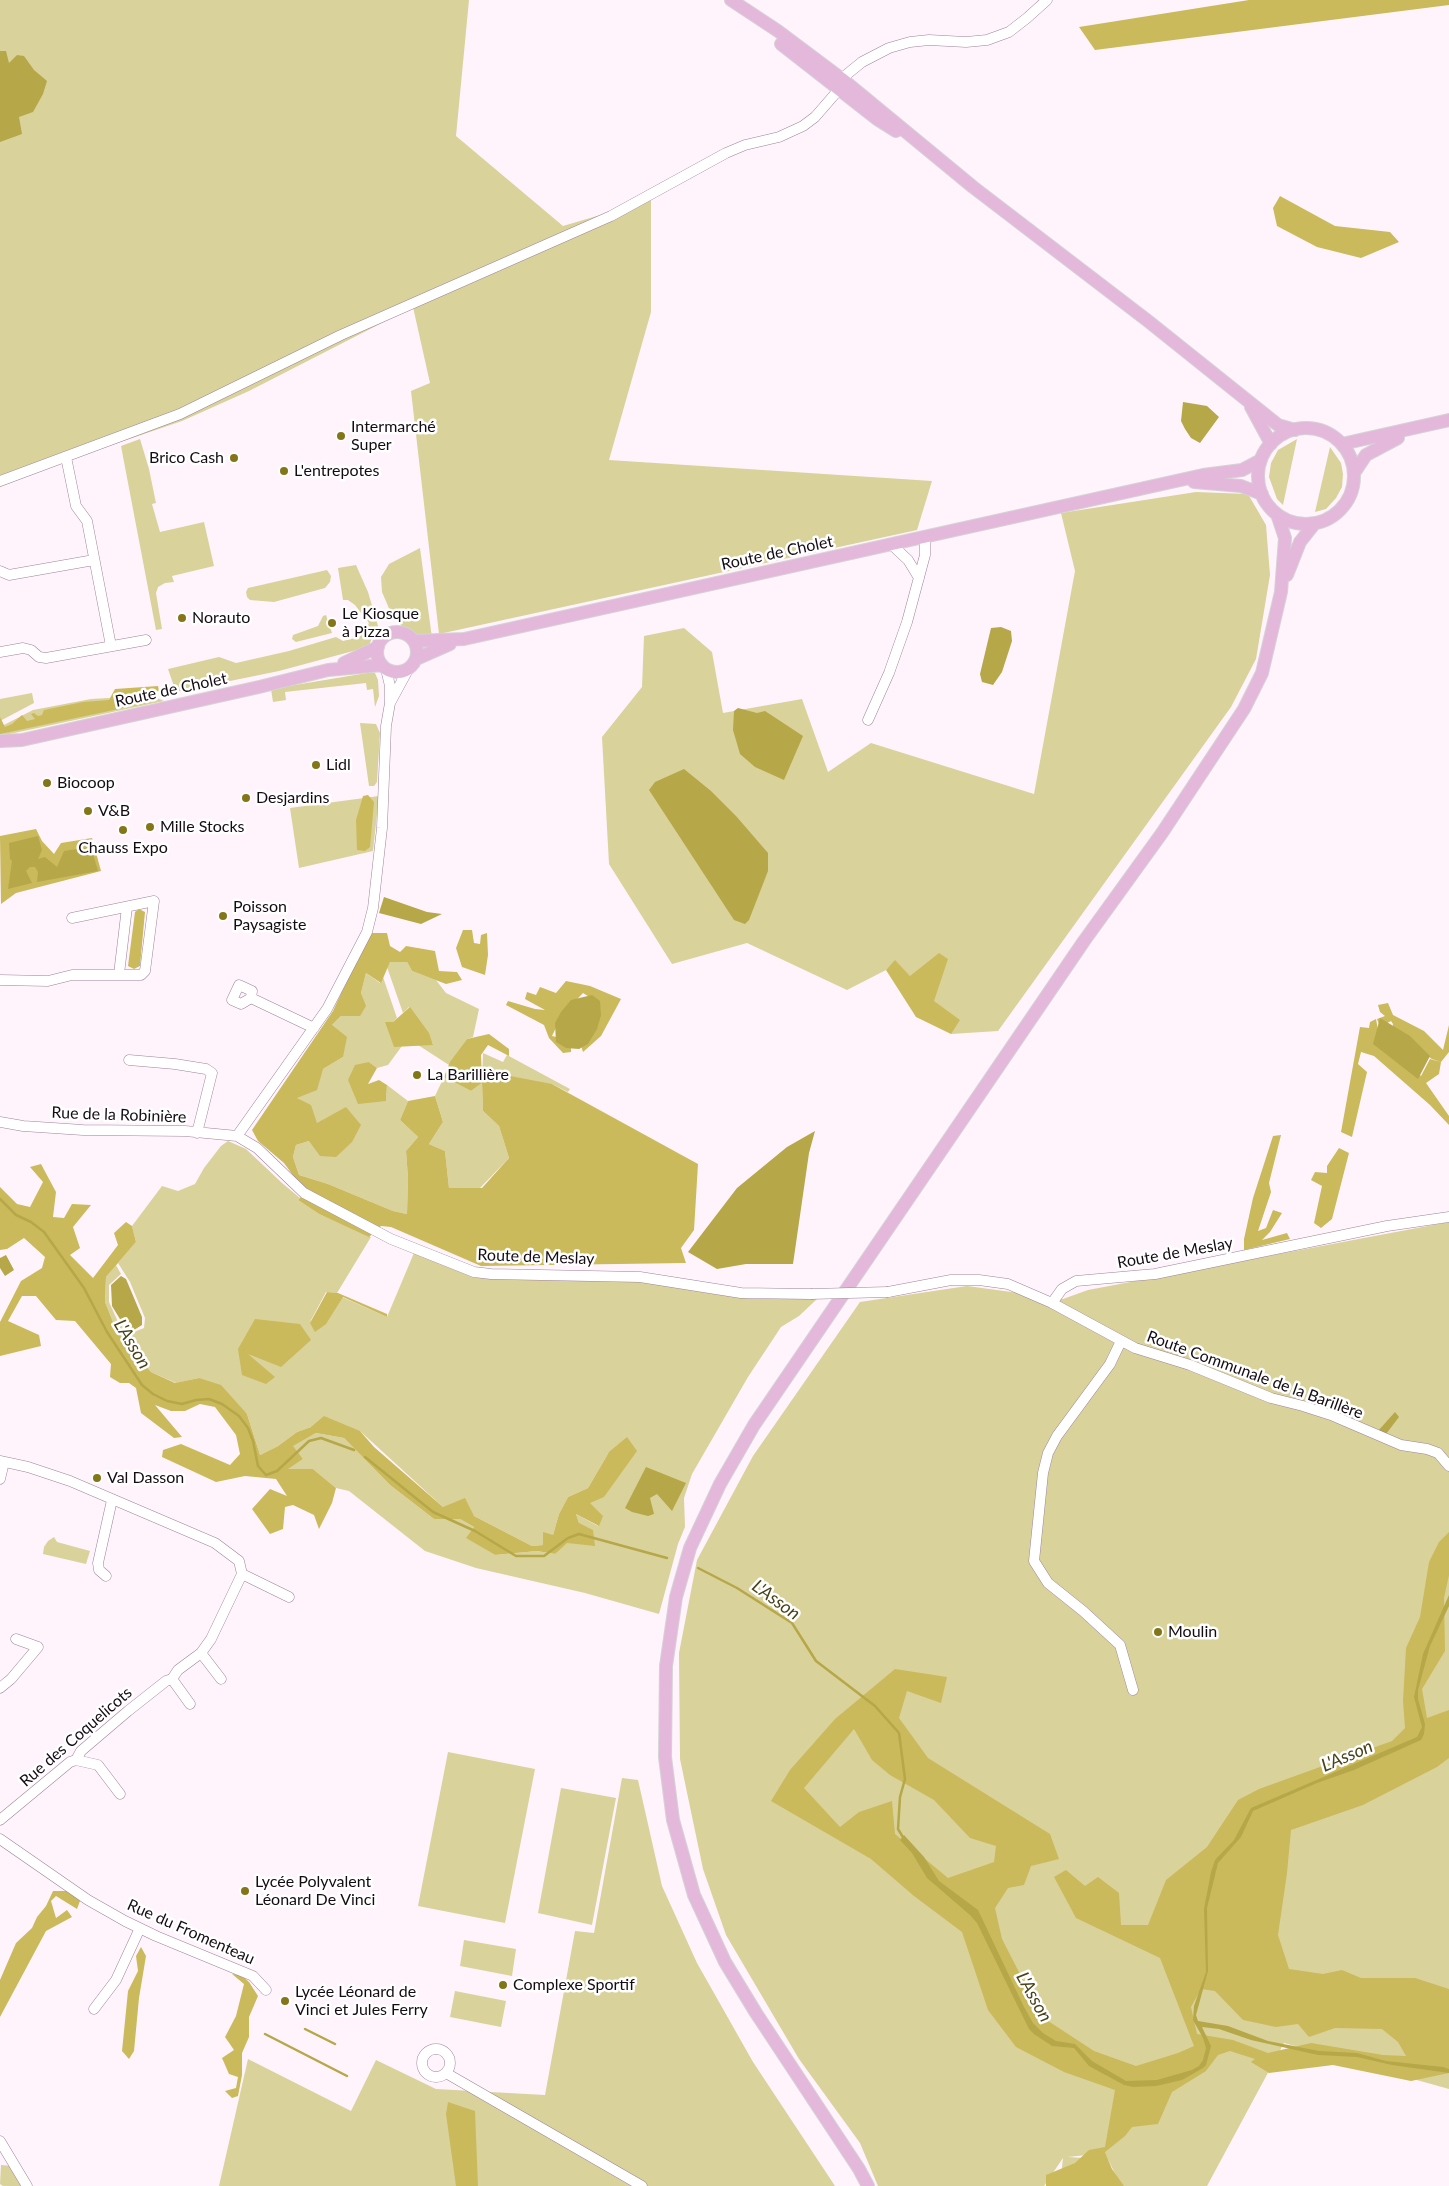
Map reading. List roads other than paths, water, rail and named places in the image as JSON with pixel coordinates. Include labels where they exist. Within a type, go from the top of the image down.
[{"type":"main road","points":[[731,0],[746,11],[769,34],[840,84],[877,119],[936,158],[1148,321],[1278,425],[1294,430]]},
{"type":"main road","points":[[1248,401],[1272,444]]},
{"type":"main road","points":[[1342,444],[1449,420]]},
{"type":"main road","points":[[1354,473],[1366,455],[1424,426]]},
{"type":"main road","points":[[868,2186],[859,2169],[756,2013],[725,1962],[694,1895],[673,1820],[665,1757],[666,1666],[676,1597],[690,1548],[720,1484],[754,1425],[1084,942],[1162,833],[1244,709],[1262,674],[1280,592],[1284,538],[1277,514],[1262,494],[1259,474],[1261,460],[1272,444],[1282,435],[1294,430],[1308,428],[1321,430],[1342,444],[1350,458],[1354,473],[1353,487],[1348,500],[1339,510],[1328,518],[1315,523],[1299,523],[1277,514]]},
{"type":"main road","points":[[1169,484],[1203,474],[1242,470],[1261,460]]},
{"type":"main road","points":[[1169,484],[1193,482],[1220,483],[1241,486],[1262,494]]},
{"type":"main road","name":"Route de Cholet","points":[[414,641],[464,639],[1098,498],[1169,484]]},
{"type":"main road","points":[[1280,592],[1300,542],[1315,523]]},
{"type":"main road","points":[[396,632],[406,634],[414,641],[417,650],[412,663],[398,672],[384,667],[378,657],[378,648],[385,637],[396,632]]},
{"type":"main road","name":"Route de Cholet","points":[[412,663],[464,639]]},
{"type":"main road","name":"Route de Cholet","points":[[0,748],[22,740],[328,670],[378,648]]},
{"type":"main road","name":"Route de Cholet","points":[[328,670],[384,667]]},
{"type":"main road","name":"Route de Cholet","points":[[0,741],[22,740]]},
{"type":"street","points":[[0,481],[180,414],[341,335],[603,220],[726,152],[744,144],[779,137],[803,126],[815,117],[840,84],[862,62],[889,48],[910,42],[930,40],[966,42],[987,40],[1002,34],[1028,18],[1047,0]]},
{"type":"street","points":[[66,456],[76,506],[87,521],[111,646]]},
{"type":"street","points":[[868,720],[889,673],[907,622],[925,555],[925,537]]},
{"type":"street","points":[[891,544],[908,560],[919,578]]},
{"type":"street","points":[[0,571],[9,575],[94,560]]},
{"type":"street","points":[[0,652],[24,648],[31,650],[40,657],[46,658],[146,640]]},
{"type":"street","points":[[390,703],[412,663]]},
{"type":"street","points":[[237,1136],[314,1028],[349,969],[369,924],[382,828],[386,726],[390,703],[390,686],[384,667]]},
{"type":"street","points":[[0,980],[48,981],[72,975],[141,975],[145,971],[154,901],[72,918]]},
{"type":"street","points":[[119,974],[127,907]]},
{"type":"street","points":[[251,998],[314,1028]]},
{"type":"street","points":[[128,1060],[206,1069],[212,1073],[197,1132]]},
{"type":"street","name":"Rue de la Robinière","points":[[0,1122],[23,1126],[83,1130],[197,1132],[237,1136]]},
{"type":"street","name":"Route de Meslay","points":[[237,1136],[257,1148],[304,1193],[391,1238],[474,1272],[491,1274],[640,1276],[741,1292],[811,1294],[888,1292],[951,1280],[979,1280],[1008,1284],[1052,1303],[1062,1289],[1076,1281],[1155,1274],[1378,1228],[1449,1217]]},
{"type":"street","name":"Route Communale de la Barillère","points":[[1052,1303],[1135,1348],[1190,1365],[1256,1393],[1331,1415],[1401,1444],[1438,1453],[1449,1466]]},
{"type":"street","points":[[1121,1341],[1110,1364],[1058,1436],[1048,1453],[1043,1472],[1034,1561],[1048,1583],[1083,1611],[1120,1645],[1133,1690]]},
{"type":"street","points":[[0,1479],[2,1462],[48,1473],[215,1543],[239,1561],[242,1574],[289,1596]]},
{"type":"street","points":[[106,1576],[99,1570],[98,1563],[112,1500]]},
{"type":"street","name":"Rue des Coquelicots","points":[[0,1820],[70,1762],[76,1760],[81,1752],[128,1711],[166,1681],[172,1679],[178,1670],[201,1653],[211,1639],[242,1574]]},
{"type":"street","points":[[0,1688],[11,1680],[38,1647],[16,1639]]},
{"type":"street","points":[[201,1653],[221,1679]]},
{"type":"street","points":[[172,1679],[190,1704]]},
{"type":"street","points":[[76,1760],[98,1765],[120,1794]]},
{"type":"street","name":"Rue du Fromenteau","points":[[0,1839],[88,1900],[140,1928],[253,1976],[263,1986]]},
{"type":"street","points":[[94,2009],[116,1980],[140,1928]]},
{"type":"street","points":[[446,2074],[642,2186]]},
{"type":"street","points":[[0,2144],[27,2186]]},
{"type":"waterway","name":"L'Asson","points":[[0,1199],[16,1215],[31,1222],[44,1232],[84,1288],[107,1332],[142,1385],[153,1394],[167,1401],[182,1404],[209,1399],[222,1404],[239,1416],[248,1428],[253,1441],[258,1466],[266,1475],[277,1471],[309,1441],[321,1438],[354,1450]]},
{"type":"waterway","name":"L'Asson","points":[[365,1457],[433,1512],[475,1531],[516,1556],[544,1556],[568,1538],[579,1534],[667,1558]]},
{"type":"waterway","name":"L'Asson","points":[[698,1568],[737,1588],[792,1623],[816,1661],[875,1706],[899,1733],[905,1779],[900,1797],[898,1829],[904,1839]]},
{"type":"waterway","points":[[305,2029],[335,2044]]},
{"type":"waterway","points":[[265,2034],[347,2076]]},
{"type":"place","name":"Intermarché Super","points":[[341,436]]},
{"type":"place","name":"Brico Cash","points":[[234,458]]},
{"type":"place","name":"L'entrepotes","points":[[284,471]]},
{"type":"place","name":"Norauto","points":[[182,618]]},
{"type":"place","name":"Le Kiosque à Pizza","points":[[332,623]]},
{"type":"place","name":"Lidl","points":[[316,765]]},
{"type":"place","name":"Biocoop","points":[[47,783]]},
{"type":"place","name":"Desjardins","points":[[246,798]]},
{"type":"place","name":"V&B","points":[[88,811]]},
{"type":"place","name":"Mille Stocks","points":[[150,827]]},
{"type":"place","name":"Chauss Expo","points":[[123,830]]},
{"type":"place","name":"Poisson Paysagiste","points":[[223,916]]},
{"type":"place","name":"La Barillière","points":[[417,1075]]},
{"type":"place","name":"Val Dasson","points":[[97,1478]]},
{"type":"place","name":"Moulin","points":[[1158,1632]]},
{"type":"place","name":"Lycée Polyvalent Léonard De Vinci","points":[[245,1891]]},
{"type":"place","name":"Complexe Sportif","points":[[503,1985]]},
{"type":"place","name":"Lycée Léonard de Vinci et Jules Ferry","points":[[285,2001]]}]
